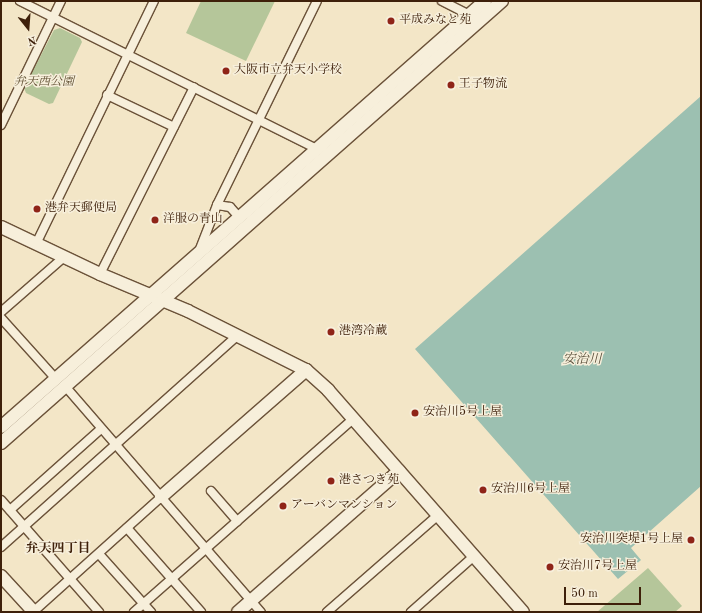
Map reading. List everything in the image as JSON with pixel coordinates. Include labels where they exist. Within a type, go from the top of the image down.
[{"type":"street","points":[[20,1],[194,87],[308,147],[317,148],[326,158]]},
{"type":"street","points":[[1,125],[61,1]]},
{"type":"street","points":[[36,244],[107,95],[154,1]]},
{"type":"street","points":[[198,255],[217,205],[317,1]]},
{"type":"street","points":[[442,1],[469,16]]},
{"type":"street","points":[[1,442],[150,295],[198,255],[239,217],[485,1]]},
{"type":"street","points":[[1,427],[61,383],[163,300],[326,158],[502,1]]},
{"type":"street","points":[[100,274],[194,87]]},
{"type":"street","points":[[107,95],[174,127]]},
{"type":"street","points":[[217,205],[230,207],[239,217]]},
{"type":"street","points":[[1,227],[100,274],[163,300],[238,335],[306,370],[353,419],[523,612]]},
{"type":"street","points":[[1,312],[64,257]]},
{"type":"street","points":[[1,318],[115,444],[261,612]]},
{"type":"street","points":[[1,547],[112,451],[115,444],[238,335]]},
{"type":"street","points":[[1,576],[34,612],[161,497],[306,370]]},
{"type":"street","points":[[134,612],[353,419]]},
{"type":"street","points":[[10,510],[101,429]]},
{"type":"street","points":[[238,612],[399,471]]},
{"type":"street","points":[[211,491],[237,521]]},
{"type":"street","points":[[1,500],[100,612]]},
{"type":"street","points":[[327,612],[438,515]]},
{"type":"street","points":[[127,528],[201,612]]},
{"type":"street","points":[[99,554],[151,612]]},
{"type":"street","points":[[411,612],[474,556]]},
{"type":"green space","points":[[201,1],[275,1],[246,61],[186,33]]},
{"type":"green space","name":"弁天西公園","points":[[60,28],[80,38],[82,42],[53,103],[49,104],[26,93],[24,88],[54,30]]},
{"type":"green space","points":[[648,568],[682,606],[675,612],[597,612]]},
{"type":"water","name":"安治川","points":[[701,96],[701,486],[631,548],[641,560],[618,579],[415,349]]},
{"type":"place","name":"平成みなと苑","points":[[391,21]]},
{"type":"place","name":"大阪市立弁天小学校","points":[[226,71]]},
{"type":"place","name":"王子物流","points":[[451,85]]},
{"type":"place","name":"港弁天郵便局","points":[[37,209]]},
{"type":"place","name":"洋服の青山","points":[[155,220]]},
{"type":"place","name":"港湾冷蔵","points":[[331,332]]},
{"type":"place","name":"安治川5号上屋","points":[[415,413]]},
{"type":"place","name":"港さつき苑","points":[[331,481]]},
{"type":"place","name":"安治川6号上屋","points":[[483,490]]},
{"type":"place","name":"アーバンマンション","points":[[283,506]]},
{"type":"place","name":"安治川突堤1号上屋","points":[[691,540]]},
{"type":"place","name":"安治川7号上屋","points":[[550,567]]},
{"type":"district","name":"弁天四丁目","points":[[58,549]]}]
